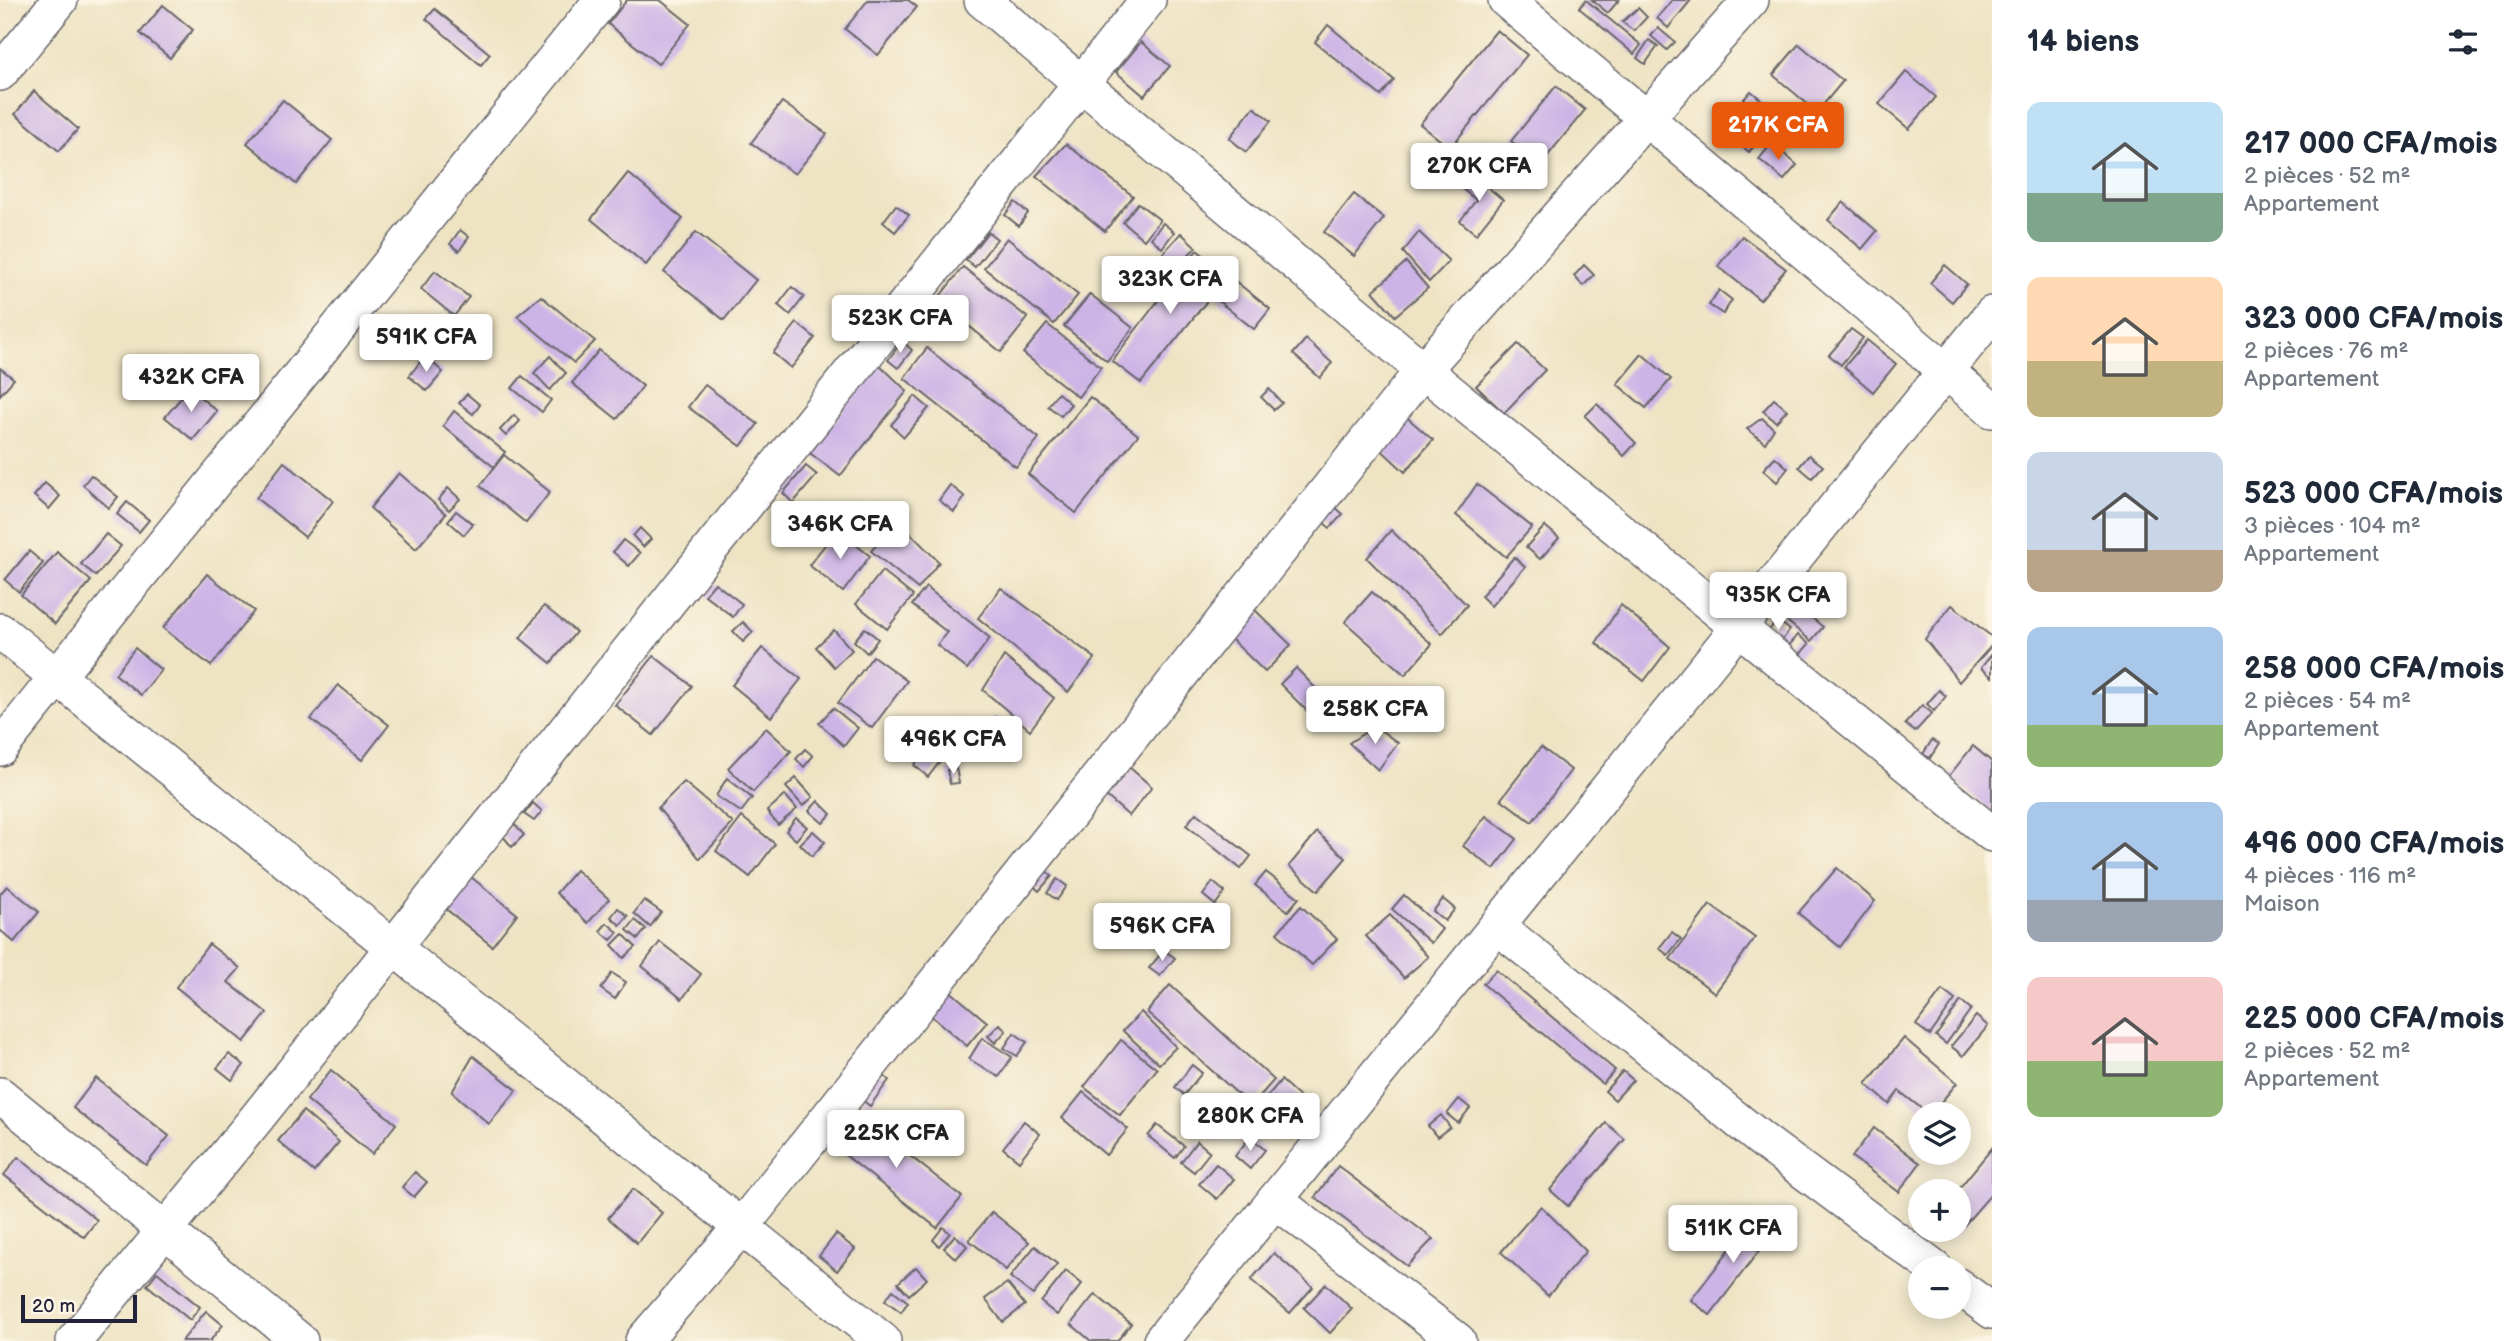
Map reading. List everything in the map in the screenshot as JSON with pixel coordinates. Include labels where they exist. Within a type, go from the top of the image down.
[{"type":"street","points":[[0,73],[60,0]]},
{"type":"street","points":[[0,748],[603,0]]},
{"type":"street","points":[[982,0],[1423,370],[1992,834]]},
{"type":"street","points":[[74,1341],[393,947],[1148,0]]},
{"type":"street","points":[[1506,0],[1647,117],[1944,373],[1992,410]]},
{"type":"street","points":[[643,1341],[741,1227],[1423,370],[1751,0]]},
{"type":"street","points":[[1161,1341],[1992,314]]},
{"type":"street","points":[[0,631],[883,1341]]},
{"type":"street","points":[[1497,926],[1762,1140],[1918,1256]]},
{"type":"street","points":[[0,1096],[300,1341]]},
{"type":"street","points":[[1275,1200],[1458,1341]]},
{"type":"street","points":[[1971,1296],[1992,1311]]},
{"type":"building","points":[[627,0],[660,0],[690,24],[658,64],[608,24]]},
{"type":"building","points":[[868,0],[908,0],[917,7],[878,55],[845,29]]},
{"type":"building","points":[[1586,0],[1641,45],[1634,54],[1579,8]]},
{"type":"building","points":[[1592,0],[1619,0],[1608,13]]},
{"type":"building","points":[[1672,0],[1691,0],[1668,28],[1657,18]]},
{"type":"building","points":[[163,5],[193,30],[170,58],[140,33]]},
{"type":"building","points":[[1638,8],[1647,17],[1634,31],[1622,22]]},
{"type":"building","points":[[435,9],[490,54],[481,65],[426,19]]},
{"type":"building","points":[[1328,25],[1394,80],[1381,96],[1315,42]]},
{"type":"building","points":[[1658,28],[1675,42],[1667,50],[1651,36]]},
{"type":"building","points":[[1497,30],[1527,55],[1450,148],[1420,124]]},
{"type":"building","points":[[1649,40],[1658,46],[1645,64],[1637,58]]},
{"type":"building","points":[[1141,42],[1170,66],[1144,96],[1116,72]]},
{"type":"building","points":[[1799,44],[1843,81],[1817,112],[1773,75]]},
{"type":"building","points":[[1906,72],[1936,97],[1909,129],[1879,104]]},
{"type":"building","points":[[1556,86],[1585,110],[1540,165],[1511,141]]},
{"type":"building","points":[[34,91],[78,129],[59,151],[15,114]]},
{"type":"building","points":[[1751,91],[1764,102],[1749,117],[1737,107]]},
{"type":"building","points":[[283,100],[332,140],[296,184],[247,143]]},
{"type":"building","points":[[782,102],[827,134],[795,174],[751,143]]},
{"type":"building","points":[[1254,107],[1271,121],[1246,152],[1229,138]]},
{"type":"building","points":[[1733,109],[1741,116],[1728,130],[1720,123]]},
{"type":"building","points":[[1746,127],[1760,139],[1749,152],[1735,140]]},
{"type":"building","points":[[1772,143],[1797,165],[1784,180],[1759,159]]},
{"type":"building","points":[[1066,144],[1133,196],[1105,231],[1036,176]]},
{"type":"building","points":[[628,173],[683,219],[646,265],[591,219]]},
{"type":"building","points":[[1471,173],[1503,200],[1476,234],[1460,221],[1476,200],[1460,187]]},
{"type":"building","points":[[1354,194],[1384,218],[1354,256],[1324,232]]},
{"type":"building","points":[[1015,202],[1028,213],[1019,226],[1005,215]]},
{"type":"building","points":[[1843,202],[1877,231],[1862,249],[1828,220]]},
{"type":"building","points":[[1138,203],[1160,220],[1144,240],[1123,222]]},
{"type":"building","points":[[896,205],[909,215],[895,232],[883,222]]},
{"type":"building","points":[[1163,223],[1174,232],[1162,248],[1151,238]]},
{"type":"building","points":[[460,230],[469,237],[459,251],[450,244]]},
{"type":"building","points":[[696,232],[756,280],[724,320],[664,272]]},
{"type":"building","points":[[988,232],[997,239],[975,267],[966,260]]},
{"type":"building","points":[[1419,232],[1449,261],[1429,282],[1403,252]]},
{"type":"building","points":[[1181,233],[1196,247],[1178,266],[1163,253]]},
{"type":"building","points":[[1742,236],[1786,269],[1760,300],[1718,266]]},
{"type":"building","points":[[1007,238],[1078,295],[1054,324],[984,268]]},
{"type":"building","points":[[1197,250],[1228,275],[1141,383],[1112,361]]},
{"type":"building","points":[[1406,262],[1428,288],[1395,316],[1373,291]]},
{"type":"building","points":[[1584,265],[1594,275],[1583,286],[1574,276]]},
{"type":"building","points":[[1945,265],[1967,284],[1952,302],[1930,283]]},
{"type":"building","points":[[963,267],[1028,318],[1001,352],[937,300]]},
{"type":"building","points":[[435,271],[469,297],[454,316],[421,289]]},
{"type":"building","points":[[1234,280],[1270,309],[1254,329],[1217,300]]},
{"type":"building","points":[[792,287],[804,297],[790,315],[778,305]]},
{"type":"building","points":[[1719,290],[1732,300],[1723,314],[1709,305]]},
{"type":"building","points":[[1090,294],[1133,328],[1107,361],[1064,326]]},
{"type":"building","points":[[541,296],[595,341],[574,363],[517,316]]},
{"type":"building","points":[[797,323],[815,338],[791,368],[773,353]]},
{"type":"building","points":[[1047,324],[1101,367],[1078,397],[1023,353]]},
{"type":"building","points":[[1851,329],[1863,338],[1841,365],[1829,355]]},
{"type":"building","points":[[1306,339],[1332,363],[1320,378],[1293,354]]},
{"type":"building","points":[[1867,340],[1896,364],[1873,392],[1844,367]]},
{"type":"building","points":[[902,341],[912,350],[898,368],[888,360]]},
{"type":"building","points":[[1518,344],[1545,370],[1504,413],[1476,386]]},
{"type":"building","points":[[927,348],[1039,438],[1016,467],[904,378]]},
{"type":"building","points":[[599,350],[643,386],[617,419],[572,383]]},
{"type":"building","points":[[1642,354],[1671,379],[1646,408],[1617,384]]},
{"type":"building","points":[[425,356],[443,372],[427,391],[409,376]]},
{"type":"building","points":[[550,356],[566,373],[550,390],[534,373]]},
{"type":"building","points":[[879,364],[907,391],[840,476],[810,453]]},
{"type":"building","points":[[0,368],[14,379],[0,395]]},
{"type":"building","points":[[522,376],[551,400],[542,412],[512,388]]},
{"type":"building","points":[[705,385],[758,424],[741,446],[688,407]]},
{"type":"building","points":[[189,388],[217,411],[193,440],[165,417]]},
{"type":"building","points":[[1269,389],[1282,403],[1274,410],[1261,397]]},
{"type":"building","points":[[1058,393],[1071,404],[1061,416],[1048,406]]},
{"type":"building","points":[[467,394],[480,405],[473,414],[459,403]]},
{"type":"building","points":[[915,396],[929,408],[904,437],[891,425]]},
{"type":"building","points":[[1090,397],[1138,435],[1076,513],[1028,474]]},
{"type":"building","points":[[1774,399],[1787,410],[1776,422],[1763,411]]},
{"type":"building","points":[[1597,404],[1636,443],[1624,456],[1585,416]]},
{"type":"building","points":[[454,411],[505,452],[494,467],[443,426]]},
{"type":"building","points":[[1403,414],[1433,440],[1405,472],[1376,445]]},
{"type":"building","points":[[514,415],[520,421],[506,436],[500,430]]},
{"type":"building","points":[[1762,418],[1774,429],[1765,443],[1747,429]]},
{"type":"building","points":[[504,455],[550,492],[526,523],[480,486]]},
{"type":"building","points":[[1809,455],[1823,466],[1812,478],[1799,467]]},
{"type":"building","points":[[1775,457],[1788,468],[1777,482],[1763,470]]},
{"type":"building","points":[[284,462],[333,501],[305,537],[256,498]]},
{"type":"building","points":[[806,466],[817,475],[793,503],[783,493]]},
{"type":"building","points":[[399,473],[446,514],[416,549],[370,508]]},
{"type":"building","points":[[91,475],[118,497],[109,508],[83,485]]},
{"type":"building","points":[[45,483],[60,496],[49,509],[34,496]]},
{"type":"building","points":[[1477,484],[1532,527],[1506,557],[1456,515]]},
{"type":"building","points":[[950,485],[965,497],[954,512],[939,500]]},
{"type":"building","points":[[448,488],[460,499],[449,510],[438,500]]},
{"type":"building","points":[[127,502],[149,520],[139,532],[117,514]]},
{"type":"building","points":[[1332,504],[1343,514],[1330,528],[1318,518]]},
{"type":"building","points":[[456,511],[473,524],[464,535],[448,521]]},
{"type":"building","points":[[898,521],[939,562],[918,589],[871,551]]},
{"type":"building","points":[[1545,526],[1559,538],[1540,559],[1526,547]]},
{"type":"building","points":[[640,528],[651,539],[643,547],[633,536]]},
{"type":"building","points":[[837,530],[870,556],[843,592],[809,565]]},
{"type":"building","points":[[1391,530],[1467,605],[1442,634],[1367,558]]},
{"type":"building","points":[[106,534],[121,546],[96,576],[81,564]]},
{"type":"building","points":[[623,540],[640,553],[629,566],[613,552]]},
{"type":"building","points":[[29,551],[43,563],[19,592],[5,580]]},
{"type":"building","points":[[57,552],[91,581],[55,624],[21,595]]},
{"type":"building","points":[[1514,557],[1525,567],[1491,606],[1481,596]]},
{"type":"building","points":[[882,571],[913,596],[887,629],[856,604]]},
{"type":"building","points":[[207,574],[254,611],[211,666],[163,628]]},
{"type":"building","points":[[715,583],[742,604],[733,617],[705,595]]},
{"type":"building","points":[[926,587],[990,638],[967,669],[937,645],[947,632],[912,605]]},
{"type":"building","points":[[1001,588],[1095,658],[1068,692],[978,618]]},
{"type":"building","points":[[1372,592],[1432,644],[1405,675],[1345,622]]},
{"type":"building","points":[[1794,603],[1823,627],[1811,641],[1782,617]]},
{"type":"building","points":[[1621,605],[1670,647],[1644,681],[1596,643]]},
{"type":"building","points":[[1952,605],[1992,637],[1992,645],[1959,682],[1925,639]]},
{"type":"building","points":[[544,606],[576,632],[551,663],[520,638]]},
{"type":"building","points":[[1255,610],[1291,645],[1265,672],[1230,638]]},
{"type":"building","points":[[1777,620],[1790,630],[1779,644],[1767,633]]},
{"type":"building","points":[[743,622],[753,632],[743,642],[733,631]]},
{"type":"building","points":[[865,628],[878,639],[867,653],[854,641]]},
{"type":"building","points":[[834,630],[852,650],[834,667],[816,647]]},
{"type":"building","points":[[1798,635],[1809,644],[1797,658],[1786,649]]},
{"type":"building","points":[[135,648],[161,670],[141,695],[115,674]]},
{"type":"building","points":[[762,648],[801,679],[771,717],[732,685]]},
{"type":"building","points":[[1992,654],[1992,677],[1981,668]]},
{"type":"building","points":[[654,656],[692,686],[653,735],[615,705]]},
{"type":"building","points":[[873,656],[907,681],[872,728],[838,703]]},
{"type":"building","points":[[1004,656],[1054,698],[1030,730],[983,690]]},
{"type":"building","points":[[1296,668],[1323,696],[1307,711],[1280,684]]},
{"type":"building","points":[[338,685],[389,725],[362,760],[311,719]]},
{"type":"building","points":[[1367,690],[1381,706],[1365,721],[1350,705]]},
{"type":"building","points":[[1939,690],[1946,696],[1934,711],[1927,704]]},
{"type":"building","points":[[1922,705],[1932,713],[1915,732],[1905,724]]},
{"type":"building","points":[[833,708],[858,728],[844,746],[819,723]]},
{"type":"building","points":[[995,717],[1014,733],[999,752],[979,737]]},
{"type":"building","points":[[1375,726],[1398,743],[1378,770],[1349,743]]},
{"type":"building","points":[[766,728],[791,751],[753,792],[728,768]]},
{"type":"building","points":[[1932,740],[1939,744],[1930,758],[1923,754]]},
{"type":"building","points":[[930,744],[945,755],[928,777],[914,765]]},
{"type":"building","points":[[1973,746],[1992,762],[1992,812],[1949,776]]},
{"type":"building","points":[[1541,747],[1571,770],[1532,822],[1501,799]]},
{"type":"building","points":[[805,749],[813,756],[804,767],[796,759]]},
{"type":"building","points":[[1121,760],[1152,787],[1129,816],[1097,788]]},
{"type":"building","points":[[956,768],[959,783],[950,784],[947,770]]},
{"type":"building","points":[[727,778],[752,798],[741,812],[716,796]]},
{"type":"building","points":[[796,778],[813,797],[803,806],[786,787]]},
{"type":"building","points":[[684,782],[733,823],[700,859],[658,808]]},
{"type":"building","points":[[785,795],[797,809],[778,825],[767,811]]},
{"type":"building","points":[[818,801],[831,814],[823,823],[809,811]]},
{"type":"building","points":[[533,803],[542,811],[534,821],[524,814]]},
{"type":"building","points":[[1196,813],[1251,856],[1241,869],[1186,825]]},
{"type":"building","points":[[1486,816],[1517,839],[1494,869],[1463,846]]},
{"type":"building","points":[[742,817],[775,844],[750,877],[716,851]]},
{"type":"building","points":[[796,818],[807,827],[796,840],[786,831]]},
{"type":"building","points":[[514,824],[524,835],[512,847],[502,835]]},
{"type":"building","points":[[813,831],[825,842],[812,856],[800,844]]},
{"type":"building","points":[[1317,832],[1346,858],[1318,891],[1289,866]]},
{"type":"building","points":[[1040,866],[1052,876],[1039,891],[1027,880]]},
{"type":"building","points":[[1837,868],[1875,901],[1840,947],[1798,913]]},
{"type":"building","points":[[576,870],[609,899],[588,923],[556,893]]},
{"type":"building","points":[[1266,872],[1299,898],[1288,911],[1255,885]]},
{"type":"building","points":[[471,877],[517,914],[492,946],[446,909]]},
{"type":"building","points":[[1057,879],[1067,886],[1057,900],[1047,893]]},
{"type":"building","points":[[1213,882],[1225,892],[1215,905],[1203,895]]},
{"type":"building","points":[[7,886],[39,912],[14,942],[0,930],[0,894]]},
{"type":"building","points":[[1404,895],[1442,929],[1431,943],[1392,909]]},
{"type":"building","points":[[1443,899],[1455,909],[1445,921],[1433,911]]},
{"type":"building","points":[[644,900],[661,912],[650,927],[634,913]]},
{"type":"building","points":[[1710,905],[1755,938],[1715,993],[1670,959]]},
{"type":"building","points":[[1301,906],[1337,939],[1312,965],[1277,933]]},
{"type":"building","points":[[618,908],[628,916],[620,925],[611,917]]},
{"type":"building","points":[[1390,915],[1428,957],[1404,978],[1366,936]]},
{"type":"building","points":[[635,920],[646,929],[638,939],[627,930]]},
{"type":"building","points":[[607,923],[618,932],[611,940],[600,931]]},
{"type":"building","points":[[1672,932],[1681,939],[1668,955],[1659,948]]},
{"type":"building","points":[[623,934],[636,947],[624,958],[612,945]]},
{"type":"building","points":[[660,942],[701,974],[682,999],[642,966]]},
{"type":"building","points":[[209,944],[240,968],[228,982],[267,1013],[244,1042],[176,987]]},
{"type":"building","points":[[1164,950],[1175,958],[1160,976],[1149,968]]},
{"type":"building","points":[[1496,970],[1615,1070],[1603,1084],[1483,984]]},
{"type":"building","points":[[612,973],[626,982],[615,999],[601,989]]},
{"type":"building","points":[[1170,985],[1274,1080],[1251,1106],[1147,1012]]},
{"type":"building","points":[[944,986],[987,1022],[967,1046],[924,1010]]},
{"type":"building","points":[[1942,990],[1955,1000],[1930,1035],[1916,1025]]},
{"type":"building","points":[[1961,1001],[1971,1009],[1946,1044],[1936,1036]]},
{"type":"building","points":[[1141,1012],[1176,1047],[1159,1064],[1123,1031]]},
{"type":"building","points":[[1976,1016],[1988,1026],[1963,1056],[1951,1046]]},
{"type":"building","points":[[1000,1024],[1006,1031],[995,1043],[988,1036]]},
{"type":"building","points":[[1014,1033],[1027,1042],[1017,1056],[1004,1048]]},
{"type":"building","points":[[982,1038],[1012,1057],[999,1077],[969,1059]]},
{"type":"building","points":[[1904,1038],[1957,1083],[1941,1102],[1913,1102],[1899,1091],[1889,1104],[1866,1084]]},
{"type":"building","points":[[1121,1040],[1157,1069],[1120,1115],[1084,1087]]},
{"type":"building","points":[[229,1054],[244,1065],[232,1080],[217,1068]]},
{"type":"building","points":[[473,1056],[517,1090],[489,1124],[452,1092]]},
{"type":"building","points":[[1192,1065],[1202,1073],[1184,1095],[1175,1087]]},
{"type":"building","points":[[331,1070],[396,1124],[372,1154],[307,1100]]},
{"type":"building","points":[[876,1070],[889,1080],[870,1106],[857,1096]]},
{"type":"building","points":[[1623,1071],[1633,1080],[1615,1100],[1605,1091]]},
{"type":"building","points":[[96,1078],[169,1136],[146,1165],[73,1108]]},
{"type":"building","points":[[1281,1080],[1311,1107],[1284,1137],[1255,1111]]},
{"type":"building","points":[[1083,1092],[1128,1129],[1106,1155],[1062,1118]]},
{"type":"building","points":[[1459,1099],[1470,1108],[1458,1123],[1447,1114]]},
{"type":"building","points":[[303,1111],[339,1142],[314,1172],[278,1141]]},
{"type":"building","points":[[854,1112],[962,1197],[937,1228],[830,1143]]},
{"type":"building","points":[[1441,1115],[1450,1127],[1437,1137],[1428,1126]]},
{"type":"building","points":[[1024,1121],[1040,1134],[1019,1161],[1003,1148]]},
{"type":"building","points":[[1606,1123],[1625,1139],[1568,1206],[1550,1190]]},
{"type":"building","points":[[1157,1125],[1184,1146],[1175,1158],[1148,1136]]},
{"type":"building","points":[[1874,1128],[1908,1154],[1908,1165],[1919,1165],[1899,1192],[1852,1157]]},
{"type":"building","points":[[1250,1137],[1265,1150],[1250,1169],[1235,1156]]},
{"type":"building","points":[[1197,1141],[1210,1152],[1194,1172],[1181,1162]]},
{"type":"building","points":[[1992,1148],[1992,1193],[1971,1217],[1971,1179],[1967,1179]]},
{"type":"building","points":[[18,1157],[97,1220],[84,1237],[4,1175]]},
{"type":"building","points":[[1216,1164],[1234,1179],[1217,1199],[1199,1184]]},
{"type":"building","points":[[1338,1166],[1433,1239],[1407,1266],[1315,1197]]},
{"type":"building","points":[[415,1172],[427,1182],[414,1197],[402,1187]]},
{"type":"building","points":[[633,1189],[662,1213],[637,1243],[608,1218]]},
{"type":"building","points":[[1541,1206],[1586,1251],[1548,1296],[1501,1252]]},
{"type":"building","points":[[992,1212],[1029,1242],[1006,1270],[969,1240]]},
{"type":"building","points":[[1756,1215],[1775,1230],[1710,1315],[1691,1300]]},
{"type":"building","points":[[943,1227],[950,1233],[939,1246],[933,1240]]},
{"type":"building","points":[[836,1234],[855,1249],[837,1271],[819,1256]]},
{"type":"building","points":[[955,1235],[967,1246],[956,1259],[944,1248]]},
{"type":"building","points":[[1035,1246],[1057,1264],[1033,1295],[1010,1277]]},
{"type":"building","points":[[1274,1253],[1313,1287],[1290,1313],[1251,1280]]},
{"type":"building","points":[[916,1267],[927,1279],[909,1295],[898,1283]]},
{"type":"building","points":[[1066,1271],[1082,1284],[1057,1315],[1041,1302]]},
{"type":"building","points":[[157,1272],[200,1307],[190,1320],[147,1285]]},
{"type":"building","points":[[1007,1283],[1025,1305],[1003,1322],[985,1299]]},
{"type":"building","points":[[1326,1284],[1352,1309],[1330,1333],[1304,1308]]},
{"type":"building","points":[[893,1290],[908,1302],[901,1312],[885,1300]]},
{"type":"building","points":[[1095,1294],[1131,1324],[1117,1341],[1091,1341],[1071,1324]]},
{"type":"building","points":[[206,1311],[223,1325],[210,1341],[182,1341]]}]
